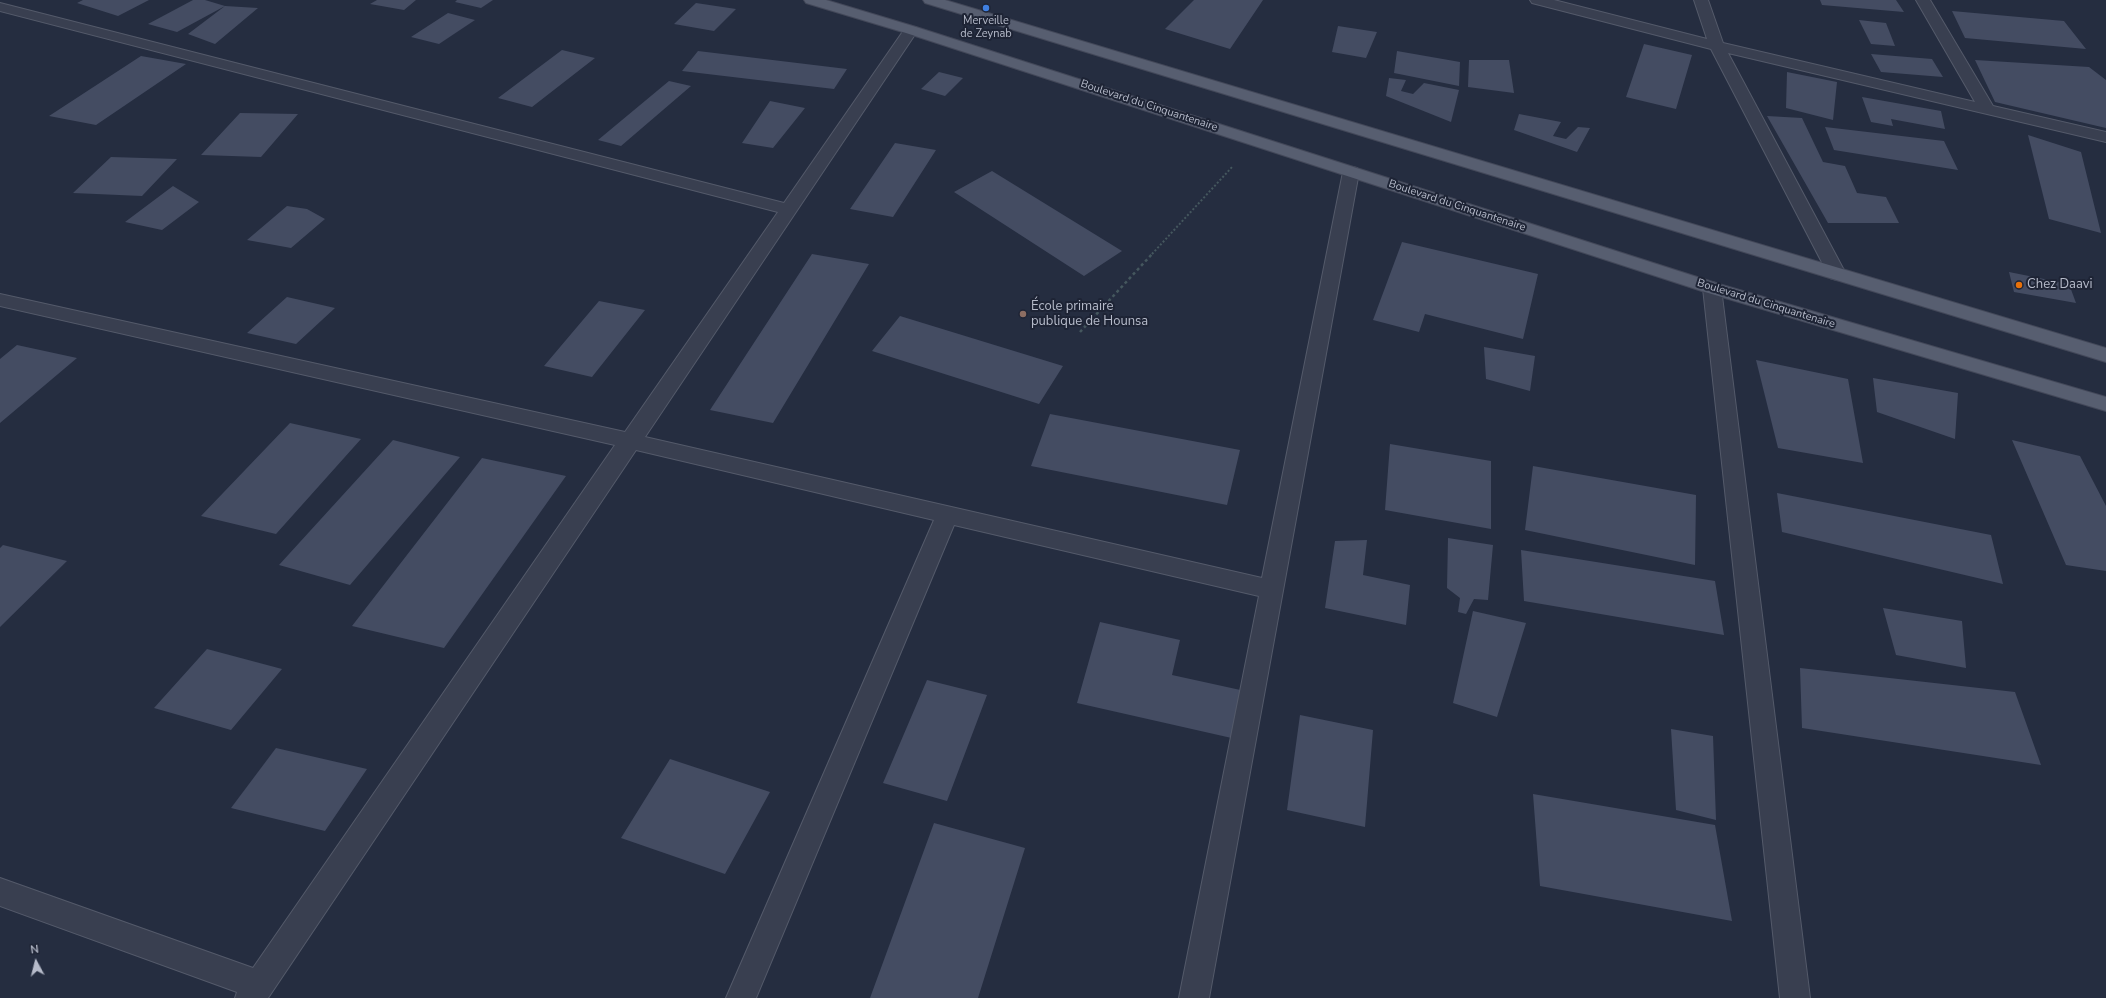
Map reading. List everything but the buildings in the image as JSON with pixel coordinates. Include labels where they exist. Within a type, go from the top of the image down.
[{"type":"main road","name":"Boulevard du Cinquantenaire","points":[[811,0],[911,30],[1712,288],[2106,404]]},
{"type":"main road","points":[[930,0],[951,3],[2106,355]]},
{"type":"street","points":[[1537,0],[1717,46],[2106,138]]},
{"type":"street","points":[[1701,0],[1717,46],[1837,274]]},
{"type":"street","points":[[1923,0],[1988,110]]},
{"type":"street","points":[[0,7],[788,209]]},
{"type":"street","points":[[0,892],[254,992],[911,30]]},
{"type":"street","points":[[1194,998],[1351,172]]},
{"type":"street","points":[[1712,288],[1795,998]]},
{"type":"street","points":[[0,300],[630,440],[1272,590]]},
{"type":"street","points":[[741,998],[947,514]]},
{"type":"path","points":[[1080,332],[1257,141]]},
{"type":"place","name":"Merveille de Zeynab","points":[[986,8]]},
{"type":"place","name":"Chez Daavi","points":[[2019,285]]},
{"type":"place","name":"École primaire publique de Hounsa","points":[[1023,314]]}]
